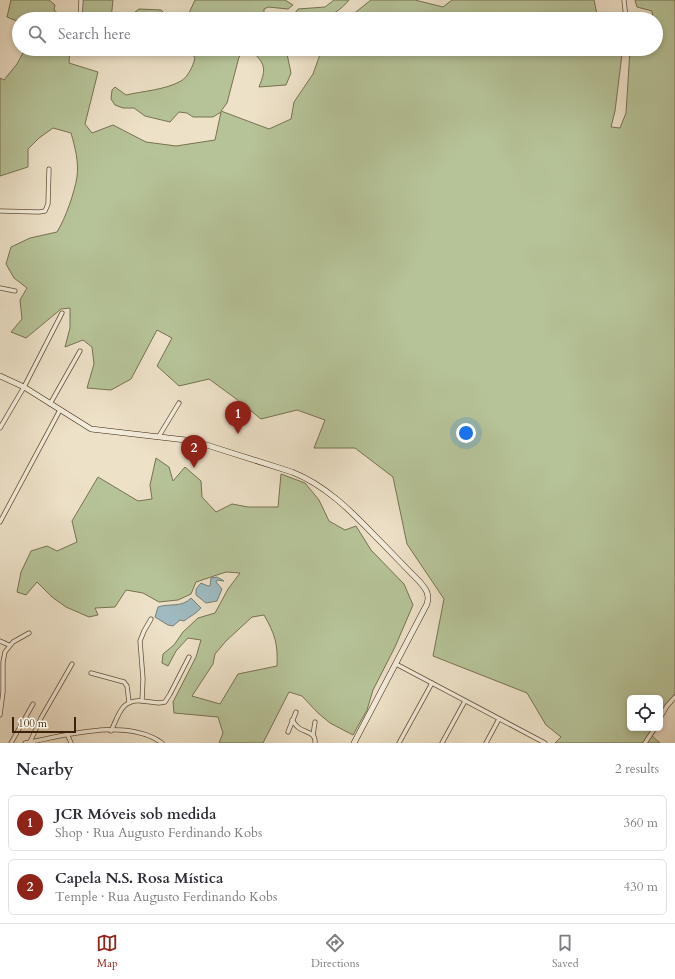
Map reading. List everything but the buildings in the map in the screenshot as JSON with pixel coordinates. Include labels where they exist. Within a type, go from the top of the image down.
[{"type":"street","points":[[80,12],[81,0]]},
{"type":"street","points":[[624,2],[625,12]]},
{"type":"street","points":[[0,211],[45,211],[48,204],[49,169]]},
{"type":"street","points":[[0,288],[15,291]]},
{"type":"street","points":[[0,428],[24,387],[62,313]]},
{"type":"street","points":[[50,404],[80,350]]},
{"type":"street","points":[[0,376],[24,387],[94,430],[159,436],[200,443],[292,472],[320,485],[335,497],[376,536],[426,588],[428,595],[427,604],[354,743]]},
{"type":"street","points":[[159,436],[179,403]]},
{"type":"street","points":[[0,522],[60,410]]},
{"type":"street","points":[[142,701],[144,679],[140,641],[151,619]]},
{"type":"street","points":[[0,715],[3,692],[4,656],[9,645],[29,632]]},
{"type":"street","points":[[0,641],[9,645]]},
{"type":"street","points":[[111,731],[122,709],[129,702],[165,702],[189,657]]},
{"type":"street","points":[[30,742],[41,718],[72,664]]},
{"type":"street","points":[[396,664],[545,743]]},
{"type":"street","points":[[91,673],[124,682],[127,686],[129,702]]},
{"type":"street","points":[[399,743],[432,683]]},
{"type":"street","points":[[663,713],[675,697]]},
{"type":"street","points":[[442,743],[465,701]]},
{"type":"street","points":[[11,743],[33,704]]},
{"type":"street","points":[[288,732],[296,712]]},
{"type":"street","points":[[486,743],[499,719]]},
{"type":"street","points":[[292,720],[298,728],[313,735]]},
{"type":"street","points":[[315,722],[313,735],[315,738],[315,743]]},
{"type":"street","points":[[24,743],[96,731],[147,734],[162,743]]},
{"type":"street","points":[[645,743],[653,731]]},
{"type":"street","points":[[68,736],[71,743]]},
{"type":"green space","points":[[11,0],[49,0],[55,5],[54,10],[56,12],[12,12],[12,19],[7,17]]},
{"type":"green space","points":[[81,0],[113,0],[112,12],[80,12]]},
{"type":"green space","points":[[195,0],[285,0],[293,5],[288,9],[268,7],[264,9],[264,12],[189,12]]},
{"type":"green space","points":[[334,0],[349,0],[344,6],[335,12],[296,12],[298,9],[325,7]]},
{"type":"green space","points":[[371,0],[415,0],[443,7],[452,0],[594,0],[597,12],[356,12]]},
{"type":"green space","points":[[635,0],[675,0],[675,697],[663,714],[663,695],[627,695],[627,731],[653,731],[651,735],[660,743],[555,743],[561,737],[546,725],[527,693],[433,656],[444,599],[407,544],[393,477],[355,448],[314,448],[325,420],[297,410],[261,419],[209,379],[179,386],[157,366],[172,338],[157,330],[131,379],[111,390],[87,388],[94,364],[92,347],[83,340],[65,347],[70,328],[70,308],[61,309],[26,338],[11,332],[22,319],[20,300],[27,288],[14,278],[6,264],[11,247],[30,238],[57,232],[64,219],[76,184],[77,160],[71,133],[53,128],[39,138],[28,149],[28,167],[0,176],[0,78],[4,80],[21,56],[70,56],[69,63],[98,72],[85,124],[92,133],[113,125],[146,142],[176,146],[215,140],[221,112],[213,117],[193,117],[187,113],[179,112],[170,122],[145,116],[134,108],[123,108],[115,105],[111,99],[112,90],[115,87],[126,95],[175,84],[186,77],[190,71],[195,58],[194,56],[240,56],[227,103],[221,111],[269,129],[291,119],[294,102],[313,74],[319,56],[622,56],[615,111],[611,127],[620,128],[626,113],[630,56],[663,56],[663,12],[637,7]]},
{"type":"green space","points":[[139,9],[161,10],[164,12],[135,12]]},
{"type":"green space","points":[[257,56],[287,56],[291,73],[286,85],[259,87],[264,70],[262,62]]},
{"type":"green space","points":[[156,458],[169,467],[173,481],[185,467],[201,481],[202,497],[216,512],[232,504],[248,507],[278,507],[281,474],[305,483],[319,500],[329,521],[345,530],[356,526],[371,550],[404,584],[413,605],[395,647],[373,690],[367,710],[353,735],[330,723],[302,696],[289,692],[263,743],[219,743],[223,733],[218,717],[174,713],[173,702],[196,657],[201,640],[188,638],[176,651],[168,666],[162,663],[163,654],[174,645],[183,632],[198,618],[215,613],[228,589],[240,573],[226,572],[196,582],[191,594],[178,600],[159,602],[143,593],[126,590],[115,607],[95,608],[98,615],[89,617],[66,607],[52,597],[37,582],[26,595],[17,592],[21,572],[31,551],[47,546],[57,551],[77,542],[72,521],[98,477],[138,501],[152,499],[150,485]],"holes":[[[264,615],[276,645],[277,666],[238,674],[220,704],[192,696],[213,664],[215,654],[226,641],[252,617]]]},
{"type":"water","points":[[217,577],[224,581],[217,580],[216,582],[222,589],[217,601],[206,603],[196,595],[196,589],[201,583],[210,586],[211,578]]},
{"type":"water","points":[[191,598],[201,608],[184,621],[180,620],[173,626],[168,625],[155,617],[158,607],[184,603]]},
{"type":"place","name":"JCR Móveis sob medida","points":[[238,434]]},
{"type":"place","name":"Capela N.S. Rosa Mística","points":[[194,468]]}]
